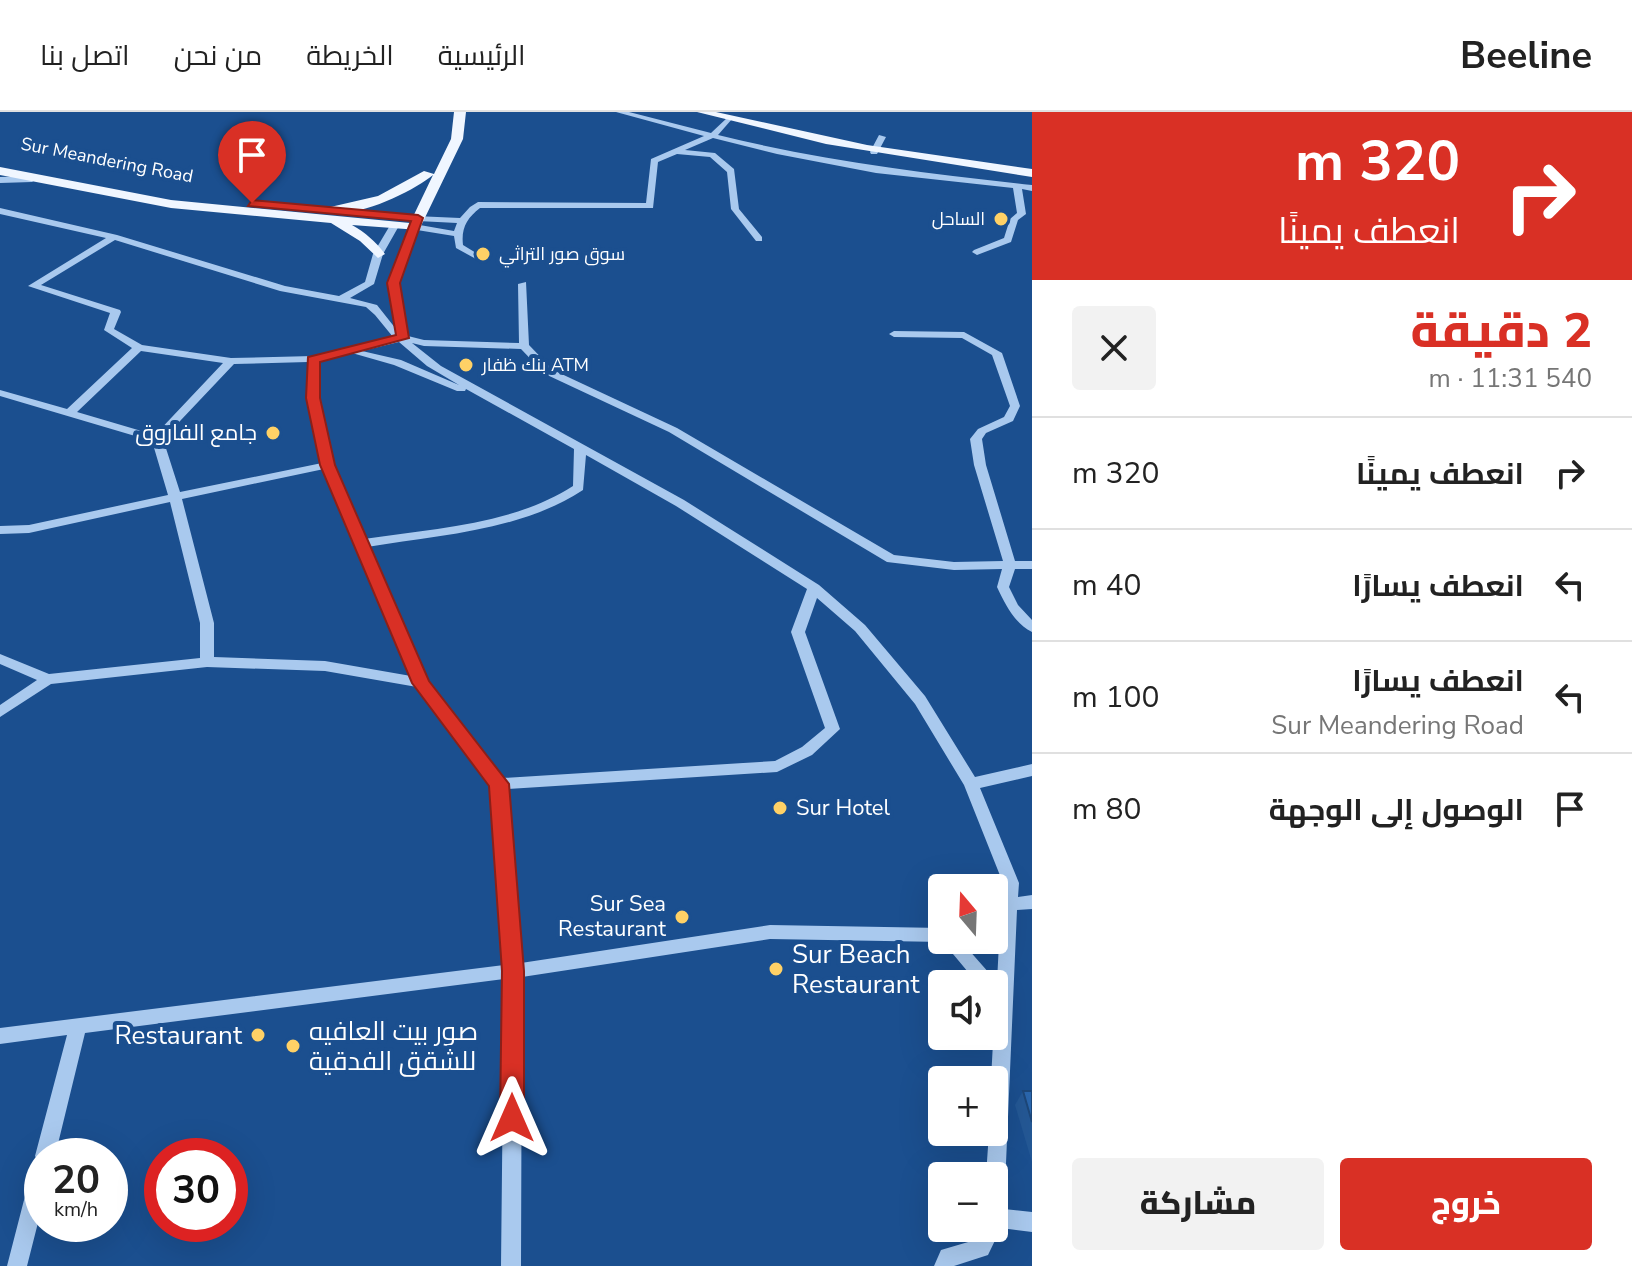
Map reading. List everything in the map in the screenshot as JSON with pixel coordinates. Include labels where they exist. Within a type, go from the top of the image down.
[{"type":"main road","points":[[416,223],[453,146],[460,112]]},
{"type":"main road","points":[[703,112],[874,152],[1032,173]]},
{"type":"main road","points":[[397,220],[428,174],[453,146]]},
{"type":"main road","name":"Sur Meandering Road","points":[[0,157],[85,178],[313,213]]},
{"type":"main road","name":"Sur Meandering Road","points":[[0,171],[171,204],[416,223]]},
{"type":"main road","points":[[313,213],[380,201],[428,174]]},
{"type":"main road","points":[[313,213],[350,227],[370,242],[378,254]]},
{"type":"street","points":[[620,112],[777,152],[876,170],[1032,188]]},
{"type":"street","points":[[476,256],[459,246],[456,234],[461,221],[474,208],[487,204],[650,206],[654,161],[713,135],[728,119]]},
{"type":"street","points":[[874,152],[882,137]]},
{"type":"street","points":[[677,151],[712,155],[731,171],[735,209],[759,239]]},
{"type":"street","points":[[0,180],[32,179]]},
{"type":"street","points":[[977,252],[1008,240],[1014,219],[1022,214],[1017,187]]},
{"type":"street","points":[[0,211],[114,237],[283,289],[342,298],[375,308],[421,358],[680,503],[814,588],[860,628],[920,700],[971,784],[1011,883],[1002,970]]},
{"type":"street","points":[[342,298],[369,284],[378,254],[397,220]]},
{"type":"street","points":[[416,223],[461,221]]},
{"type":"street","points":[[416,223],[456,234]]},
{"type":"street","points":[[403,338],[394,283],[416,223]]},
{"type":"street","points":[[114,237],[33,286],[116,312],[109,330],[139,348],[231,361],[313,359],[403,338],[424,343],[524,346]]},
{"type":"street","points":[[523,284],[524,346],[549,372],[673,430],[891,559],[954,566],[1032,565]]},
{"type":"street","points":[[894,334],[964,335],[997,353],[1015,406],[1009,419],[982,431],[976,439],[980,465],[1010,565],[1003,587],[1013,607],[1032,628]]},
{"type":"street","points":[[68,414],[139,348]]},
{"type":"street","points":[[346,352],[390,357],[424,377],[488,397]]},
{"type":"street","points":[[313,359],[313,398],[328,465],[360,544],[421,683],[499,784],[513,971],[511,1266]]},
{"type":"street","points":[[157,439],[231,361]]},
{"type":"street","points":[[0,393],[157,439]]},
{"type":"street","points":[[157,439],[207,623],[207,662]]},
{"type":"street","points":[[360,544],[528,512],[564,499],[579,487],[580,449]]},
{"type":"street","points":[[0,530],[29,529],[328,465]]},
{"type":"street","points":[[499,784],[777,766],[807,751],[833,729],[798,632],[814,588]]},
{"type":"street","points":[[0,659],[48,679]]},
{"type":"street","points":[[0,712],[48,679],[207,662],[325,666],[421,683]]},
{"type":"street","points":[[971,784],[1032,770]]},
{"type":"street","points":[[1009,904],[1032,902]]},
{"type":"street","points":[[0,1036],[513,971],[770,932],[928,935]]},
{"type":"street","points":[[962,954],[977,970]]},
{"type":"street","points":[[50,1138],[78,1026]]},
{"type":"street","points":[[995,1162],[998,1050]]},
{"type":"street","points":[[1008,1217],[1032,1222]]},
{"type":"street","points":[[17,1266],[24,1239]]},
{"type":"street","points":[[944,1266],[948,1257],[981,1248],[984,1242]]},
{"type":"building","points":[[1023,1091],[1032,1091],[1032,1122]]},
{"type":"place","name":"الساحل","points":[[1001,219]]},
{"type":"place","name":"سوق صور التراثي","points":[[483,254]]},
{"type":"place","name":"بنك ظفار ATM","points":[[466,365]]},
{"type":"place","name":"جامع الفاروق","points":[[273,433]]},
{"type":"place","name":"Sur Hotel","points":[[780,808]]},
{"type":"place","name":"Sur Sea Restaurant","points":[[682,917]]},
{"type":"place","name":"Sur Beach Restaurant","points":[[776,969]]},
{"type":"place","name":"Restaurant","points":[[258,1035]]},
{"type":"place","name":"صور بيت العافيه للشقق الفدقية","points":[[293,1046]]},
{"type":"route","points":[[252,203],[418,218],[394,283],[403,338],[313,359],[313,398],[328,465],[421,683],[499,784],[513,971],[512,1118]]}]
